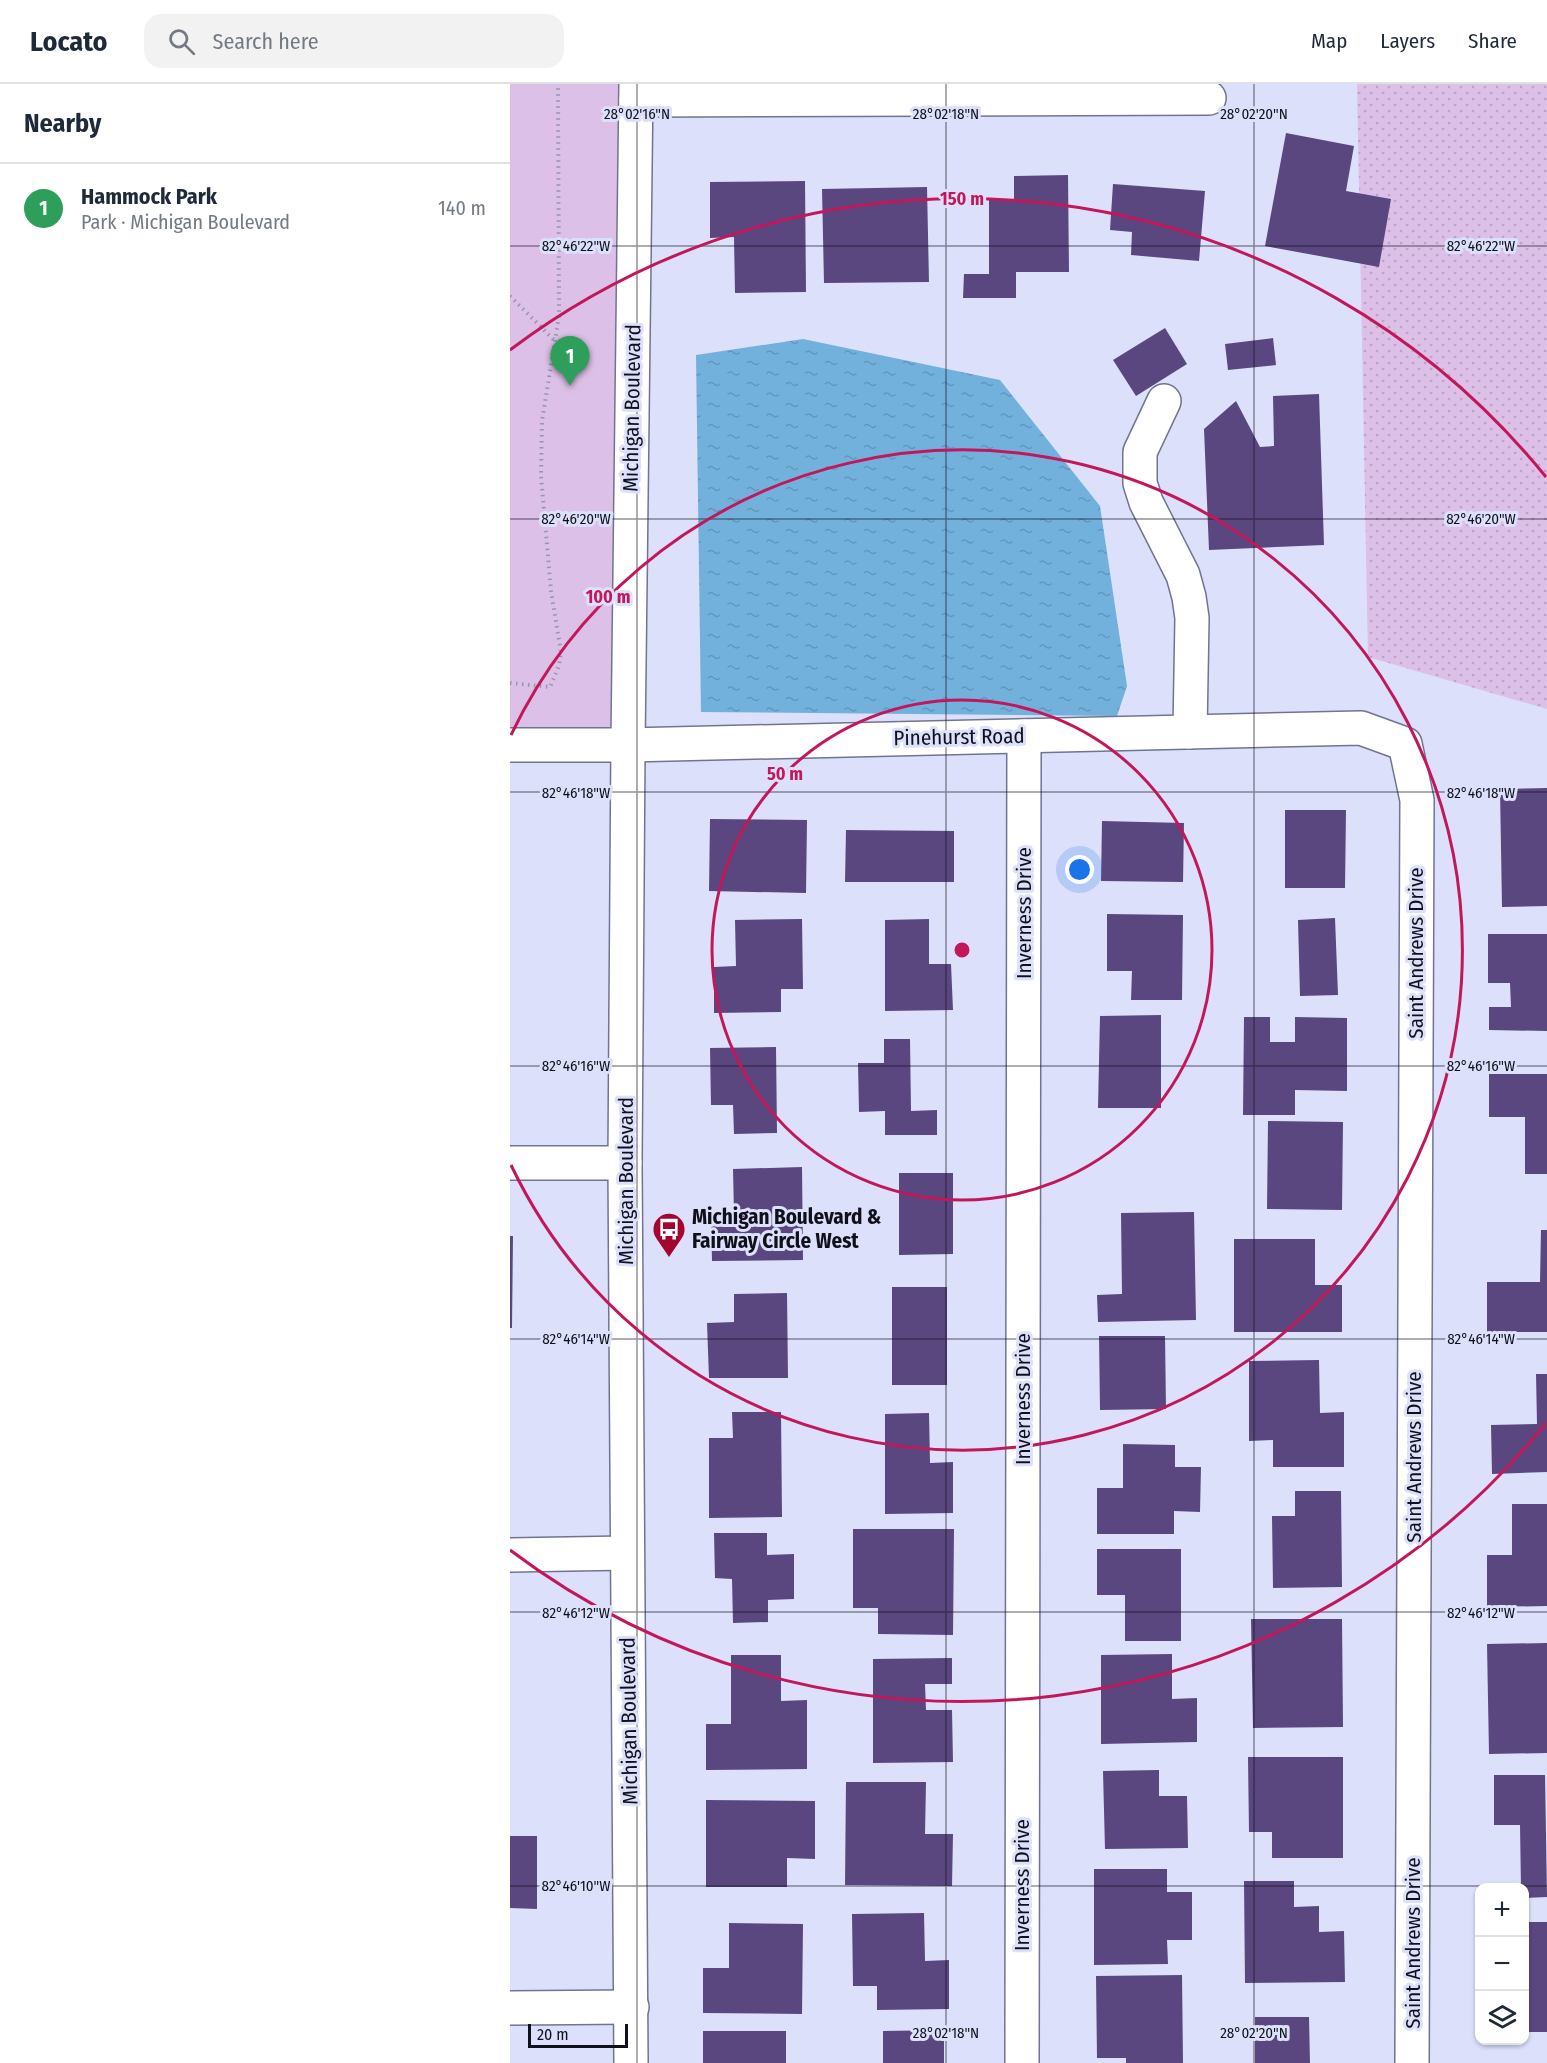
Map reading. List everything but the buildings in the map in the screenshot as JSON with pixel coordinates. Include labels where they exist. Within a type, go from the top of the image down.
[{"type":"street","points":[[636,92],[1209,98]]},
{"type":"street","name":"Michigan Boulevard","points":[[631,2063],[625,1163],[636,92]]},
{"type":"street","points":[[1164,401],[1140,452],[1140,483],[1146,502],[1183,575],[1189,597],[1192,618],[1190,732]]},
{"type":"street","name":"Pinehurst Road","points":[[510,745],[628,745],[1361,728],[1405,744]]},
{"type":"street","name":"Inverness Drive","points":[[1022,2063],[1024,736]]},
{"type":"street","name":"Saint Andrews Drive","points":[[1405,744],[1417,800],[1412,2063]]},
{"type":"street","points":[[510,1164],[625,1163]]},
{"type":"street","points":[[510,1555],[627,1553]]},
{"type":"street","points":[[510,2008],[632,2007]]},
{"type":"path","points":[[510,683],[550,687],[559,666],[561,652],[550,591],[541,476],[542,421],[559,316],[558,84]]},
{"type":"path","points":[[510,297],[556,342]]},
{"type":"shaded area","points":[[510,84],[632,84],[628,745],[510,745]]},
{"type":"shaded area","points":[[1357,84],[1547,84],[1547,709],[1368,657]]},
{"type":"water","points":[[803,339],[1000,380],[1100,506],[1127,686],[1117,716],[701,712],[696,355]]},
{"type":"place","name":"Hammock Park","points":[[570,386]]},
{"type":"place","name":"Michigan Boulevard & Fairway Circle West","points":[[669,1258]]}]
